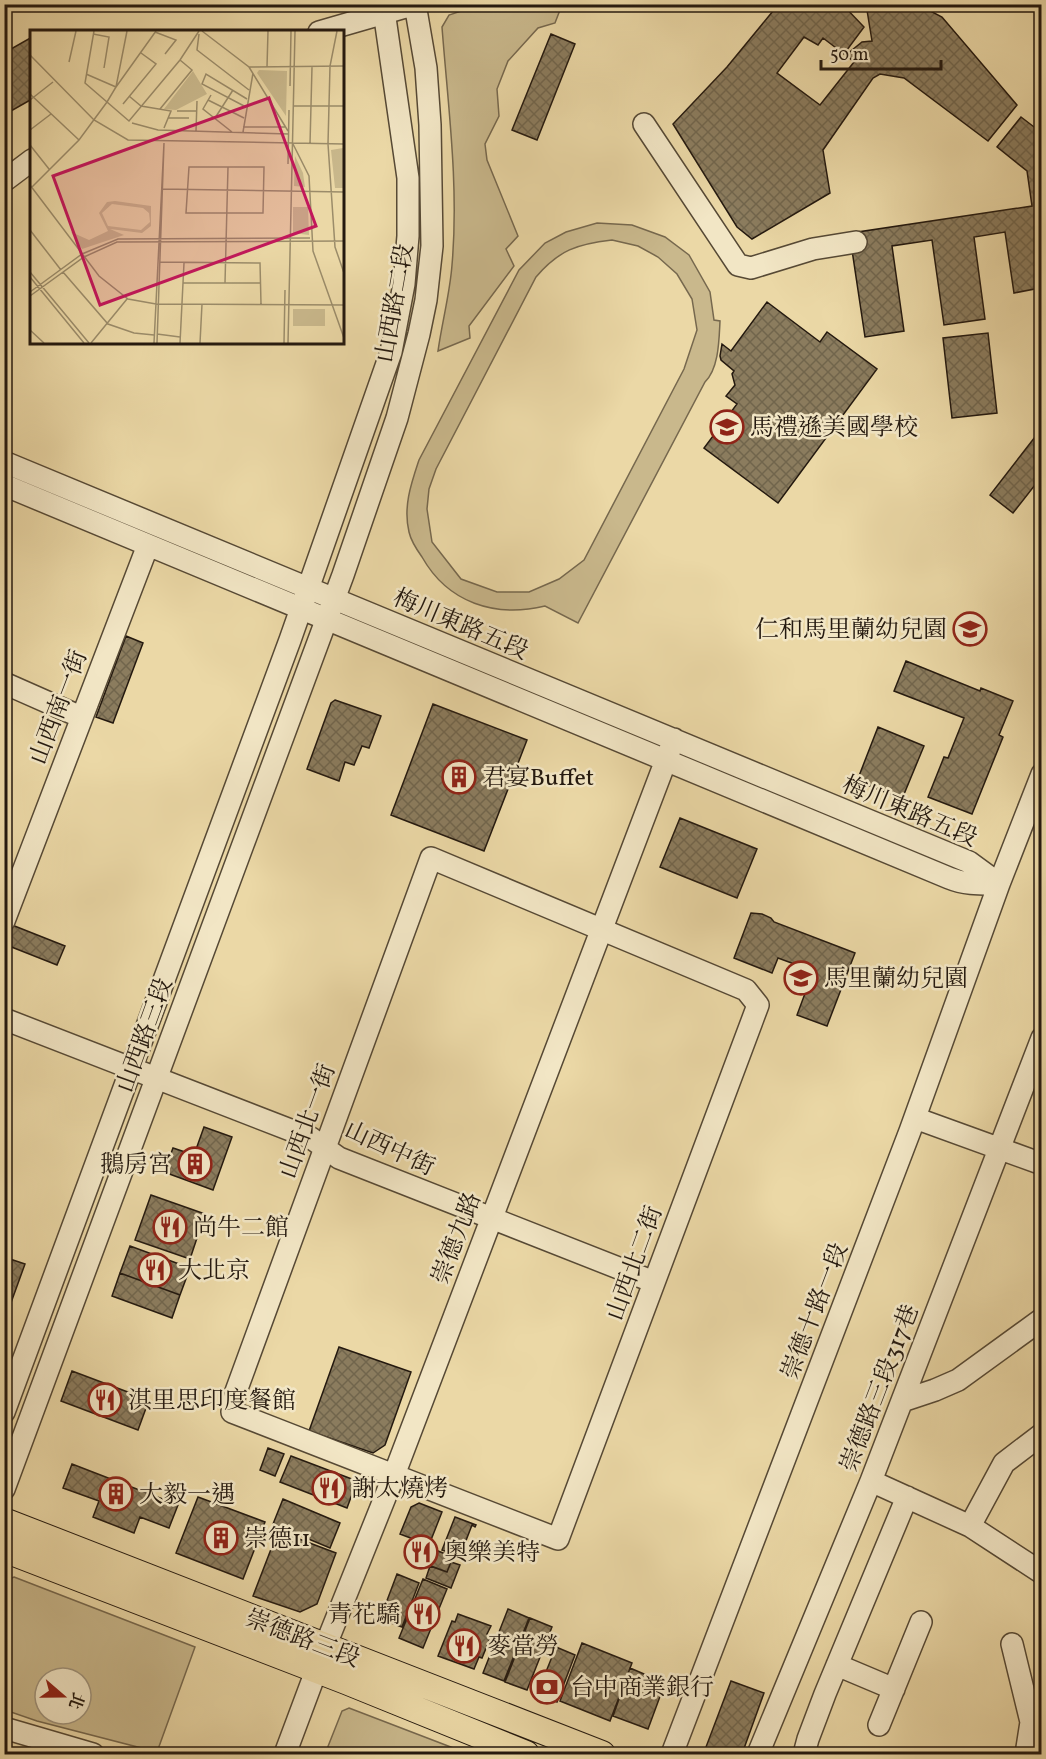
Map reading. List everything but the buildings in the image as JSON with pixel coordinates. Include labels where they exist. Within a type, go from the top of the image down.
[{"type":"main road","name":"崇德路三段","points":[[4,1521],[321,1658],[526,1755]]},
{"type":"main road","name":"崇德路三段","points":[[4,1549],[602,1755]]},
{"type":"street","points":[[324,30],[384,8],[415,5]]},
{"type":"street","name":"山西路二段","points":[[334,599],[397,418],[426,300],[432,246],[430,125],[426,68],[415,5]]},
{"type":"street","name":"山西路二段","points":[[309,588],[391,352],[404,284],[408,236],[408,178],[384,8]]},
{"type":"street","points":[[644,124],[738,265],[751,268],[813,249],[856,242]]},
{"type":"street","points":[[4,181],[30,162]]},
{"type":"street","name":"梅川東路五段","points":[[4,462],[969,862],[999,884]]},
{"type":"street","name":"梅川東路五段","points":[[4,485],[960,883],[999,884]]},
{"type":"street","name":"山西南一街","points":[[4,921],[148,545]]},
{"type":"street","name":"山西路三段","points":[[4,1412],[309,588]]},
{"type":"street","name":"山西路三段","points":[[4,1489],[334,599]]},
{"type":"street","points":[[4,683],[81,717]]},
{"type":"street","name":"崇德九路","points":[[285,1755],[674,739]]},
{"type":"street","name":"崇德十路一段","points":[[672,1755],[915,1118],[1041,774]]},
{"type":"street","name":"山西北一街","points":[[394,1475],[232,1412],[235,1394],[431,858],[601,929]]},
{"type":"street","name":"山西北二街","points":[[394,1475],[558,1539],[758,1005],[746,990],[601,929]]},
{"type":"street","name":"山西中街","points":[[4,1019],[311,1138],[339,1158],[654,1282]]},
{"type":"street","name":"崇德路三段317巷","points":[[758,1755],[871,1481],[1041,1038]]},
{"type":"street","points":[[915,1118],[1041,1164]]},
{"type":"street","points":[[902,1401],[958,1380],[1041,1319]]},
{"type":"street","points":[[970,1526],[1004,1463],[1041,1434]]},
{"type":"street","points":[[871,1481],[970,1526],[1040,1569]]},
{"type":"street","points":[[804,1755],[837,1665],[907,1497]]},
{"type":"street","points":[[879,1725],[921,1622]]},
{"type":"street","points":[[1012,1644],[1031,1722],[1026,1755]]},
{"type":"street","points":[[837,1665],[894,1689]]},
{"type":"street","points":[[4,1728],[93,1755]]},
{"type":"shaded area","points":[[482,4],[567,5],[560,10],[555,23],[538,28],[508,61],[497,89],[499,116],[485,144],[487,160],[518,236],[506,249],[514,266],[469,326],[470,338],[438,351],[451,276],[454,235],[452,146],[442,27],[449,15]]},
{"type":"shaded area","points":[[597,223],[632,225],[665,237],[689,255],[710,292],[714,320],[720,321],[717,353],[710,376],[578,623],[545,606],[508,610],[491,608],[459,596],[433,573],[411,539],[407,523],[407,505],[419,460],[519,270],[545,243],[566,232]],"holes":[[[612,240],[638,246],[658,257],[677,274],[692,299],[697,330],[684,369],[584,560],[559,579],[529,592],[497,592],[461,579],[432,542],[427,509],[429,489],[436,469],[536,277],[561,254],[579,246]]]},
{"type":"shaded area","points":[[14,1577],[195,1647],[157,1752],[56,1726],[93,1726],[93,1666],[33,1666],[33,1720],[5,1710],[5,1581]]},
{"type":"shaded area","points":[[349,1708],[469,1754],[325,1754],[342,1711]]},
{"type":"place","name":"馬禮遜美國學校","points":[[727,427]]},
{"type":"place","name":"仁和馬里蘭幼兒園","points":[[970,629]]},
{"type":"place","name":"君宴Buffet","points":[[459,777]]},
{"type":"place","name":"馬里蘭幼兒園","points":[[801,978]]},
{"type":"place","name":"鵝房宮","points":[[195,1164]]},
{"type":"place","name":"尚牛二館","points":[[170,1227]]},
{"type":"place","name":"大北京","points":[[155,1270]]},
{"type":"place","name":"淇里思印度餐館","points":[[105,1400]]},
{"type":"place","name":"謝太燒烤","points":[[329,1488]]},
{"type":"place","name":"大毅一遇","points":[[116,1494]]},
{"type":"place","name":"崇德11","points":[[221,1538]]},
{"type":"place","name":"奧樂美特","points":[[421,1552]]},
{"type":"place","name":"青花驕","points":[[423,1614]]},
{"type":"place","name":"麥當勞","points":[[464,1646]]},
{"type":"place","name":"台中商業銀行","points":[[547,1687]]}]
